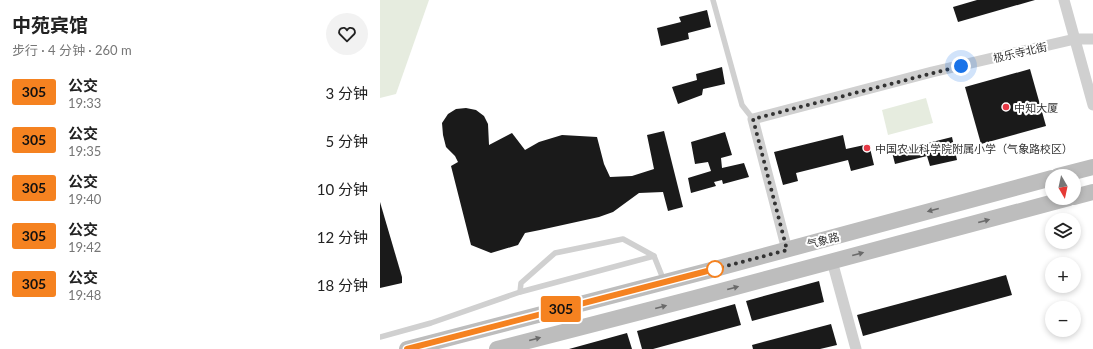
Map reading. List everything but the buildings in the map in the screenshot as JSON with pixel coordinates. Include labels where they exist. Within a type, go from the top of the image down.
[{"type":"street","points":[[1064,0],[1093,105]]},
{"type":"street","name":"极乐寺北街","points":[[753,119],[932,72],[1075,39],[1093,39]]},
{"type":"street","points":[[753,119],[787,250]]},
{"type":"street","points":[[1081,170],[1093,167]]},
{"type":"street","name":"气象路","points":[[407,349],[787,250],[1045,180]]},
{"type":"street","points":[[1081,195],[1093,192]]},
{"type":"street","name":"气象路","points":[[497,349],[1045,204]]},
{"type":"street","points":[[832,261],[856,349]]},
{"type":"lane","points":[[713,0],[742,105],[753,119]]},
{"type":"lane","points":[[520,292],[521,283],[556,253],[623,239],[654,256],[664,282]]},
{"type":"lane","points":[[380,337],[431,323],[520,292],[654,256]]},
{"type":"shaded area","points":[[380,0],[429,0],[396,94],[380,98]]},
{"type":"shaded area","points":[[926,98],[933,123],[888,135],[882,110]]},
{"type":"bus line","name":"305","points":[[407,349],[715,269]]},
{"type":"place","name":"中知大厦","points":[[1006,107]]},
{"type":"place","name":"中国农业科学院附属小学（气象路校区）","points":[[867,148]]},
{"type":"route","points":[[715,269],[787,250],[753,119],[932,72],[961,66]]}]
